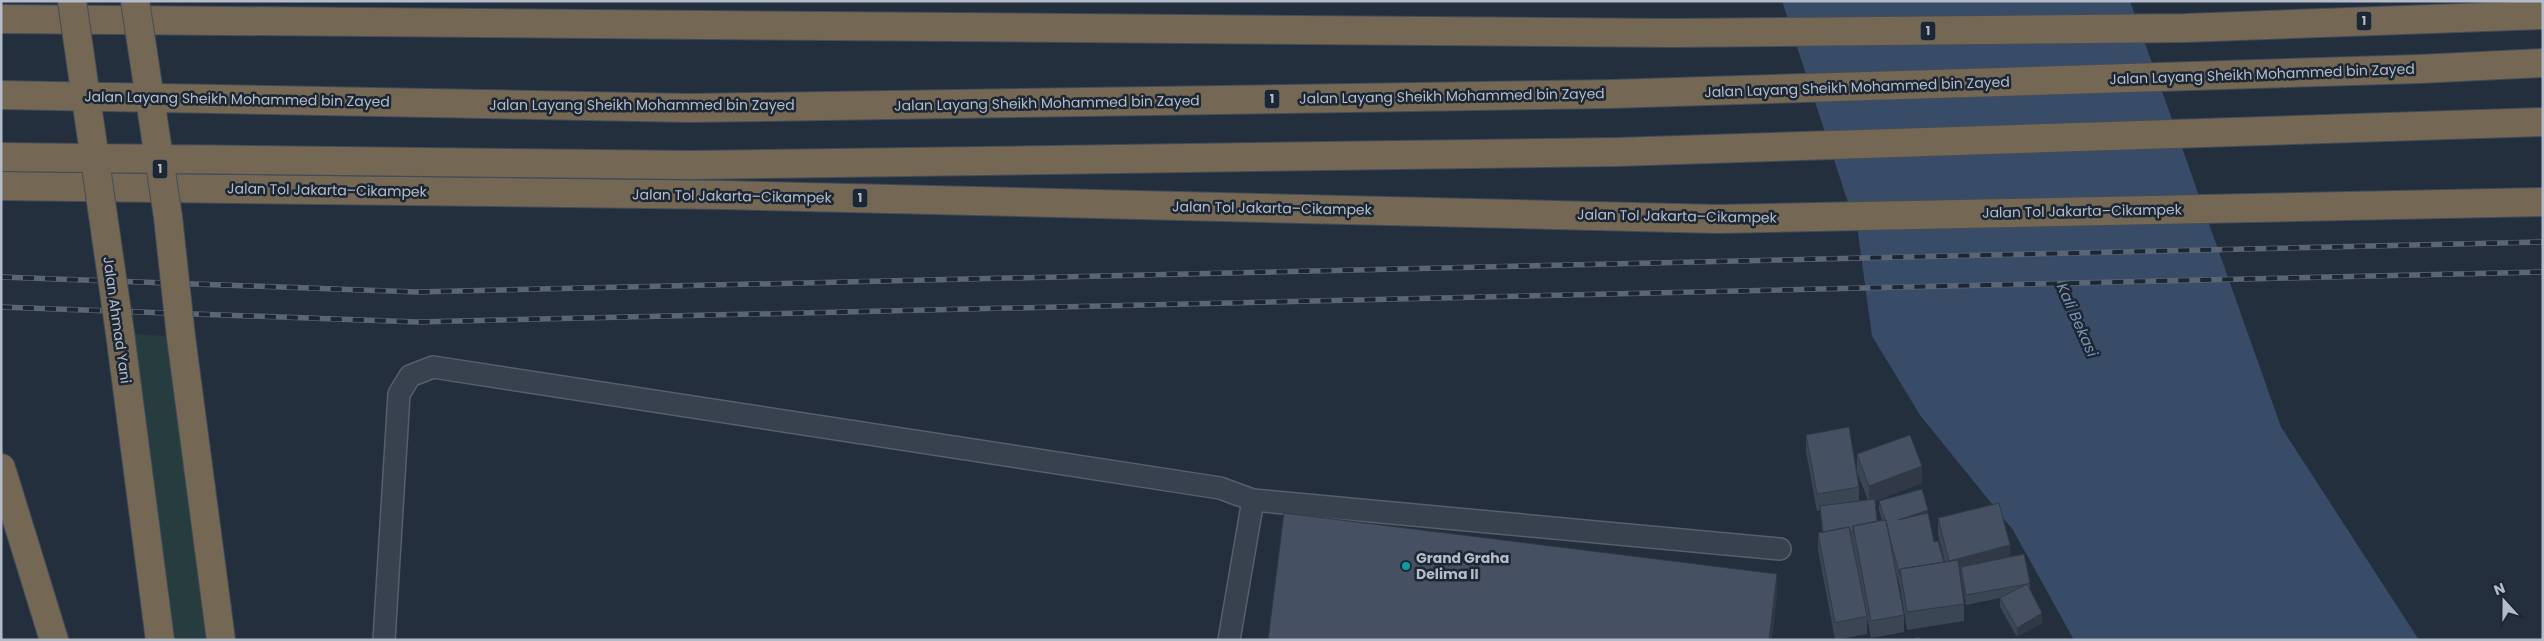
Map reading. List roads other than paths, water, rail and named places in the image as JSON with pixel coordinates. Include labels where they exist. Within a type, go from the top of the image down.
[{"type":"highway","name":"Jalan Ahmad Yani","points":[[72,1],[120,333],[160,640]]},
{"type":"highway","name":"1","points":[[135,1],[168,217],[181,337],[221,640]]},
{"type":"highway","name":"1","points":[[1,19],[1672,33],[2184,28],[2543,15]]},
{"type":"highway","name":"Jalan Layang Sheikh Mohammed bin Zayed","points":[[1,95],[690,108],[1611,94],[2419,70],[2543,63]]},
{"type":"highway","name":"1","points":[[1,157],[701,165],[1608,152],[2543,122]]},
{"type":"highway","name":"Jalan Tol Jakarta–Cikampek","points":[[1,186],[723,195],[1718,219],[2543,202]]},
{"type":"highway","points":[[1,468],[54,640]]},
{"type":"lane","points":[[384,640],[399,394],[410,376],[432,367],[1220,488],[1253,500],[1780,549]]},
{"type":"lane","points":[[1230,640],[1253,500]]},
{"type":"water","name":"Kali Bekasi","points":[[1782,1],[2130,1],[2281,427],[2419,640],[2074,640],[2013,530],[1920,415],[1872,336],[1858,233]]},
{"type":"railway","points":[[1,277],[417,292],[2543,242]]},
{"type":"railway","points":[[1,307],[417,322],[2543,272]]},
{"type":"place","name":"Grand Graha Delima II","points":[[1406,566]]}]
